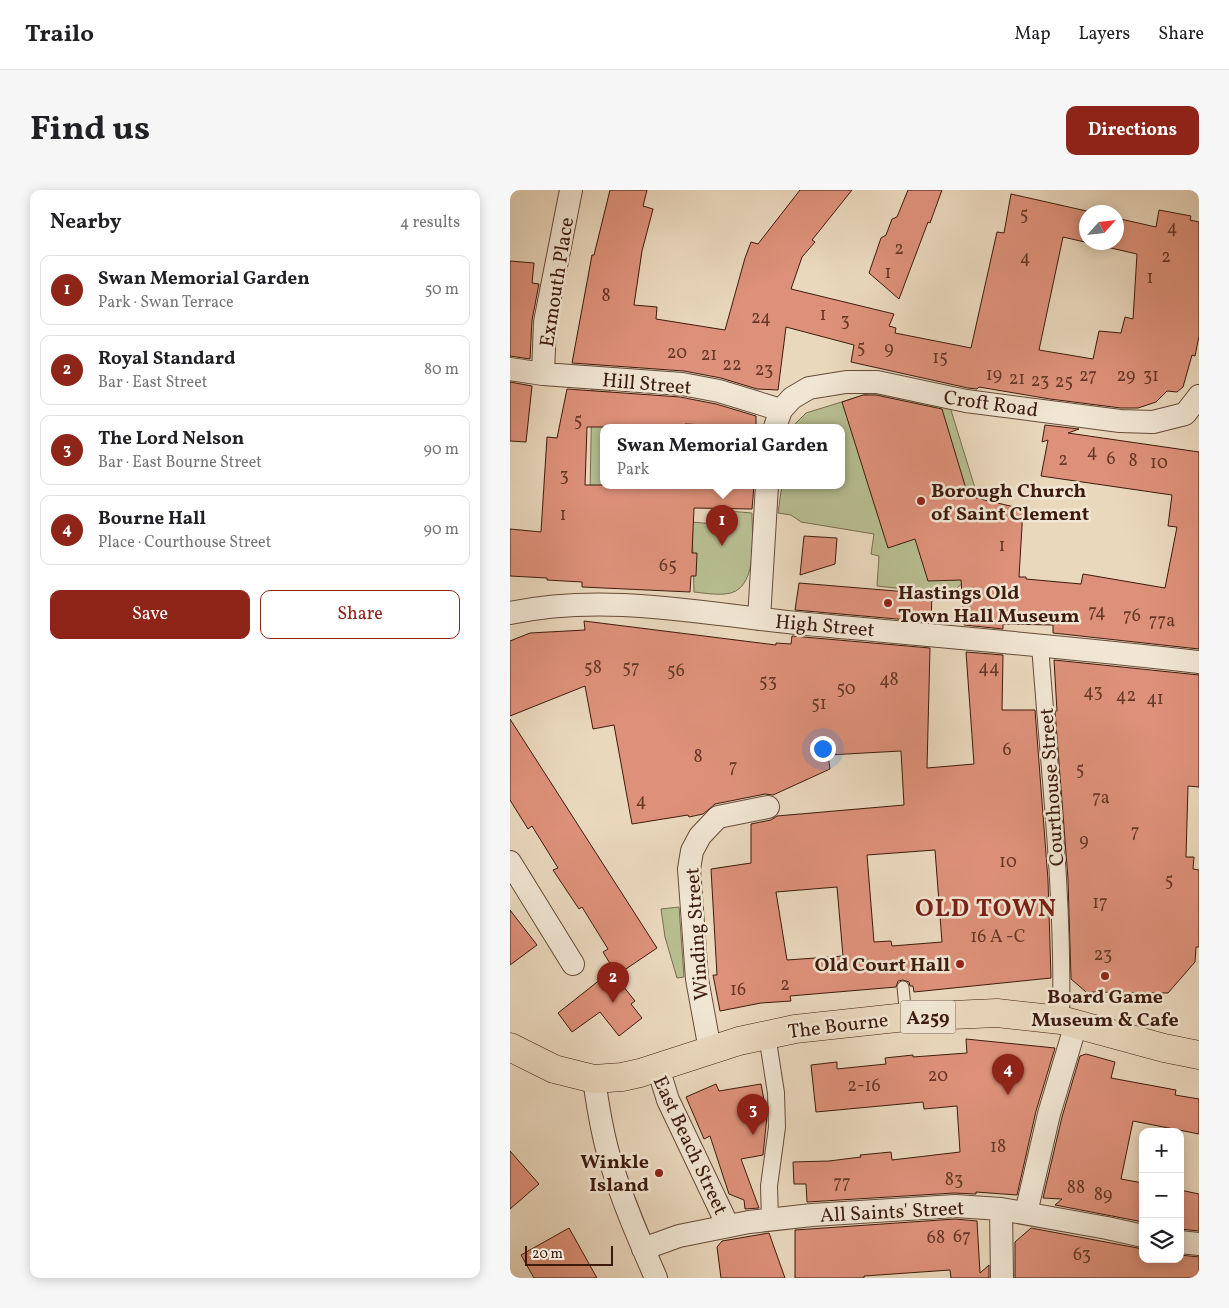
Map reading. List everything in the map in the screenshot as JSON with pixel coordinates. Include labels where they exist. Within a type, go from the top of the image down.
[{"type":"highway","name":"The Bourne","points":[[658,1068],[710,1050],[767,1035],[844,1023],[998,1013],[1068,1022],[1164,1048],[1199,1055]]},
{"type":"highway","name":"East Beach Street","points":[[510,1047],[554,1070],[594,1079],[622,1077],[658,1068]]},
{"type":"street","name":"Exmouth Place","points":[[543,374],[545,322],[571,190]]},
{"type":"street","name":"Hill Street","points":[[510,370],[682,384],[737,396],[778,418]]},
{"type":"street","name":"Croft Road","points":[[778,418],[792,398],[809,388],[846,382],[877,382],[966,401],[1120,421],[1153,422],[1184,414],[1199,396]]},
{"type":"street","points":[[758,619],[767,489]]},
{"type":"street","name":"High Street","points":[[510,613],[533,608],[602,604],[647,606],[758,619],[1199,662]]},
{"type":"street","name":"Courthouse Street","points":[[1026,1213],[1068,1022],[1062,965],[1058,883],[1040,645]]},
{"type":"street","name":"Winding Street","points":[[710,1050],[697,979],[689,869],[692,851],[700,836],[718,817],[768,807]]},
{"type":"street","points":[[510,862],[574,964]]},
{"type":"street","points":[[767,1035],[776,1093],[777,1127],[769,1186],[770,1220]]},
{"type":"street","name":"East Beach Street","points":[[658,1068],[668,1100],[728,1226]]},
{"type":"street","points":[[594,1079],[598,1107],[611,1165],[634,1228],[656,1278]]},
{"type":"street","name":"All Saints' Street","points":[[643,1249],[678,1236],[770,1220],[812,1215],[955,1206],[1001,1209],[1139,1235]]},
{"type":"street","points":[[1001,1209],[1002,1278]]},
{"type":"street","points":[[1184,1242],[1199,1244]]},
{"type":"lane","points":[[903,986],[906,1018]]},
{"type":"green space","points":[[610,384],[610,424],[600,424],[600,489],[610,489],[610,497],[590,495],[592,386]]},
{"type":"green space","points":[[877,391],[950,407],[984,517],[965,581],[950,594],[877,586],[879,556],[871,554],[874,534],[801,522],[791,515],[778,513],[781,489],[845,489],[845,424],[795,424],[806,413]]},
{"type":"green space","points":[[716,510],[752,513],[752,549],[748,574],[744,584],[736,591],[725,594],[694,592],[692,522],[714,524]]},
{"type":"green space","points":[[679,907],[684,977],[677,978],[665,937],[661,909]]},
{"type":"building","points":[[610,190],[647,190],[643,206],[653,209],[642,251],[634,305],[657,307],[656,319],[725,330],[751,242],[758,244],[800,190],[852,190],[812,240],[815,242],[802,257],[791,289],[894,314],[889,326],[896,328],[895,333],[971,348],[997,232],[1004,233],[1011,194],[1079,209],[1079,241],[1063,237],[1039,350],[1093,359],[1099,331],[1121,333],[1125,317],[1133,319],[1137,254],[1120,250],[1124,250],[1124,220],[1156,227],[1159,210],[1191,216],[1190,220],[1199,222],[1199,336],[1195,356],[1192,355],[1183,387],[1177,392],[1167,391],[1156,402],[1138,408],[1121,408],[1050,399],[979,387],[977,389],[968,388],[851,362],[854,345],[786,327],[778,390],[757,389],[721,378],[684,371],[572,363],[592,255],[594,255]]},
{"type":"building","points":[[908,190],[942,190],[899,299],[869,273],[881,238],[886,235],[892,219],[897,217]]},
{"type":"building","points":[[510,261],[534,263],[532,283],[539,284],[532,320],[530,359],[510,356]]},
{"type":"building","points":[[510,382],[532,386],[526,442],[510,441]]},
{"type":"building","points":[[567,389],[680,397],[716,404],[756,416],[756,424],[600,424],[600,427],[587,427],[585,485],[600,485],[600,489],[754,489],[752,509],[694,508],[692,553],[697,553],[696,576],[691,576],[690,592],[582,587],[582,582],[510,576],[510,529],[541,532],[547,437],[557,438]]},
{"type":"building","points":[[863,395],[876,395],[942,409],[967,492],[977,493],[976,498],[1023,509],[1019,577],[1026,577],[1026,579],[1081,584],[1083,574],[1165,588],[1177,527],[1168,526],[1172,495],[1041,476],[1048,440],[1042,442],[1045,425],[1079,429],[1068,433],[1199,452],[1199,649],[1053,633],[1053,625],[1003,624],[1003,629],[964,625],[961,580],[928,581],[915,539],[888,548],[842,402]]},
{"type":"building","points":[[804,536],[837,538],[835,564],[800,575]]},
{"type":"building","points":[[799,583],[932,594],[931,622],[795,610]]},
{"type":"building","points":[[584,621],[776,645],[776,643],[791,644],[792,636],[930,648],[927,768],[974,764],[966,652],[1003,655],[1002,710],[1035,710],[1048,880],[1051,978],[914,992],[913,986],[910,986],[909,982],[903,980],[898,981],[896,987],[790,996],[791,1001],[761,1003],[720,1011],[713,975],[717,975],[711,869],[751,863],[751,824],[771,820],[777,816],[904,805],[901,751],[828,755],[830,769],[773,795],[765,794],[715,804],[703,814],[689,817],[688,815],[632,824],[614,725],[593,729],[585,686],[510,716],[510,641],[530,633],[585,630]],"holes":[[[935,850],[942,942],[892,946],[891,941],[874,942],[867,855]],[[837,887],[843,956],[787,960],[776,892]]]},
{"type":"building","points":[[1054,660],[1199,675],[1199,787],[1188,786],[1186,857],[1194,857],[1193,869],[1199,870],[1199,947],[1196,947],[1195,962],[1168,993],[1086,992],[1071,979],[1068,879],[1055,711],[1057,711]]},
{"type":"building","points":[[510,719],[657,948],[617,975],[603,952],[608,949],[582,907],[579,909],[553,870],[558,868],[532,826],[528,829],[510,800]]},
{"type":"building","points":[[510,910],[537,945],[510,965]]},
{"type":"building","points":[[611,971],[635,1001],[631,1004],[642,1018],[619,1036],[600,1012],[572,1032],[558,1013]]},
{"type":"building","points":[[966,1039],[1055,1048],[1036,1111],[1017,1195],[976,1192],[976,1194],[954,1193],[807,1202],[806,1184],[794,1184],[793,1162],[829,1161],[891,1152],[892,1160],[960,1152],[957,1106],[924,1109],[923,1102],[816,1112],[811,1065],[837,1062],[837,1069],[886,1064],[885,1058],[967,1053]]},
{"type":"building","points":[[1086,1054],[1115,1062],[1111,1078],[1176,1090],[1175,1095],[1199,1099],[1199,1134],[1184,1131],[1184,1128],[1169,1128],[1133,1121],[1121,1179],[1139,1182],[1139,1221],[1055,1205],[1062,1199],[1043,1198],[1062,1117],[1080,1056]]},
{"type":"building","points":[[716,1084],[719,1091],[761,1084],[767,1116],[763,1155],[741,1159],[759,1208],[745,1209],[744,1200],[729,1194],[710,1136],[704,1139],[686,1097]]},
{"type":"building","points":[[510,1151],[539,1184],[510,1209]]},
{"type":"building","points":[[1184,1191],[1199,1194],[1199,1231],[1184,1229]]},
{"type":"building","points":[[955,1219],[977,1221],[980,1273],[989,1265],[989,1278],[951,1278],[950,1270],[864,1276],[864,1278],[795,1278],[795,1230]]},
{"type":"building","points":[[569,1228],[597,1278],[534,1278],[521,1255]]},
{"type":"building","points":[[1031,1228],[1139,1248],[1139,1263],[1184,1263],[1184,1255],[1199,1257],[1199,1278],[1015,1278],[1015,1242]]},
{"type":"building","points":[[769,1233],[785,1278],[721,1278],[717,1247],[722,1241]]},
{"type":"place","name":"Borough Church of Saint Clement","points":[[921,501]]},
{"type":"place","name":"Swan Memorial Garden","points":[[722,546]]},
{"type":"place","name":"Hastings Old Town Hall Museum","points":[[888,603]]},
{"type":"place","name":"Old Court Hall","points":[[960,964]]},
{"type":"place","name":"Board Game Museum & Cafe","points":[[1105,976]]},
{"type":"place","name":"Royal Standard","points":[[613,1003]]},
{"type":"place","name":"Bourne Hall","points":[[1008,1095]]},
{"type":"place","name":"The Lord Nelson","points":[[753,1135]]},
{"type":"place","name":"Winkle Island","points":[[659,1173]]},
{"type":"district","name":"OLD TOWN","points":[[986,907]]}]
